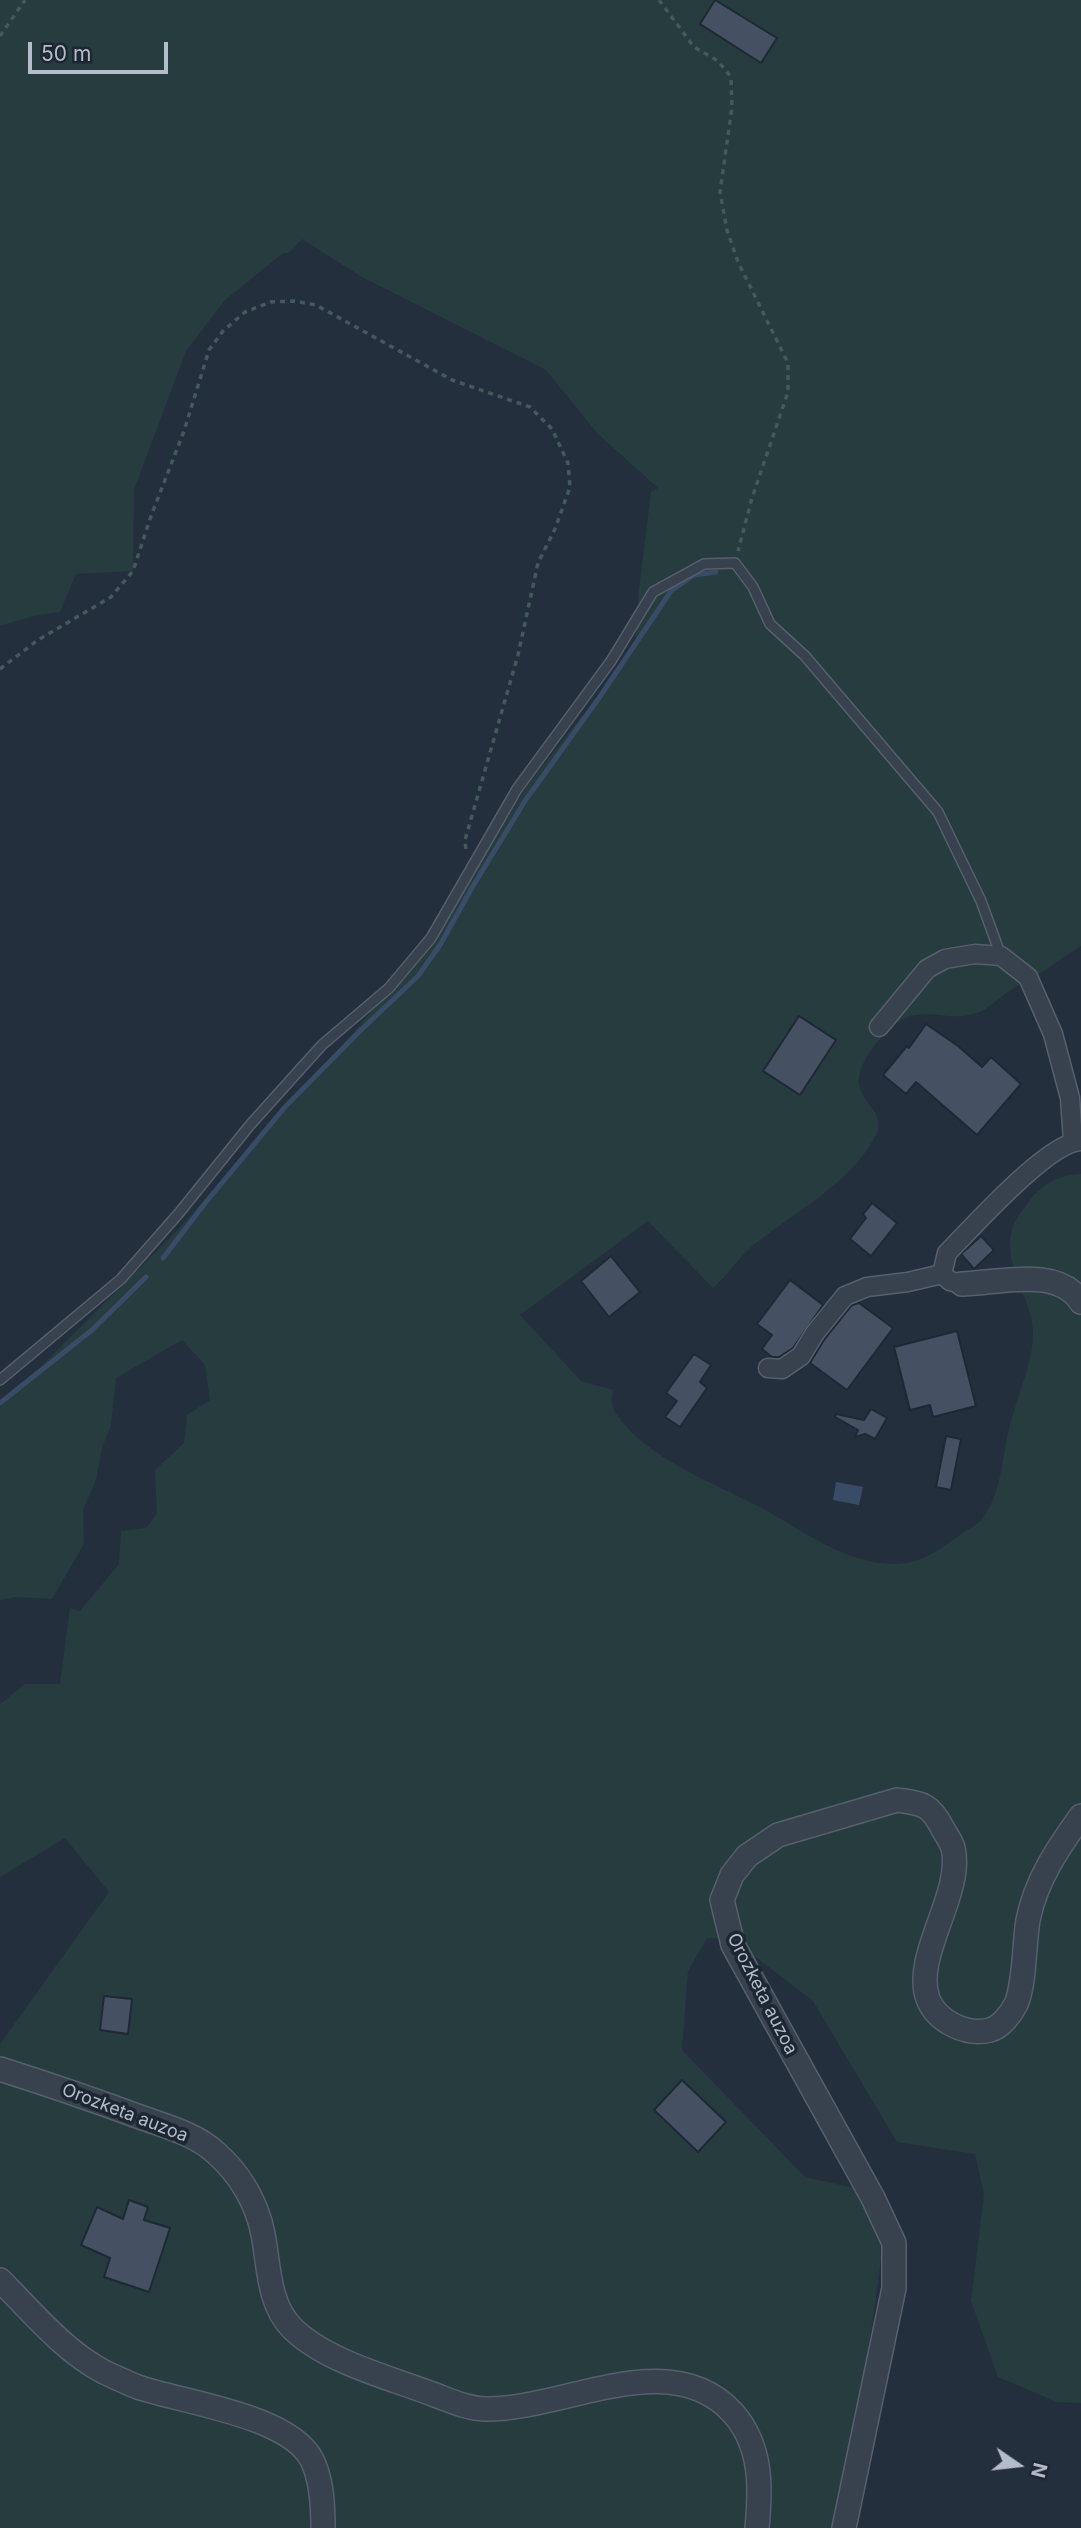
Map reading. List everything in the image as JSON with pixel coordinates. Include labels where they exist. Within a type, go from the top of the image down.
[{"type":"street","points":[[878,1027],[927,969],[945,959],[975,954],[1001,956],[1028,977],[1054,1034],[1070,1098],[1077,1141],[1042,1160],[947,1253],[942,1264],[952,1279]]},
{"type":"street","points":[[768,1368],[782,1369],[801,1356],[845,1296],[867,1287],[952,1279],[1042,1279],[1074,1291],[1081,1302]]},
{"type":"street","name":"Orozketa auzoa","points":[[844,2528],[894,2288],[894,2243],[873,2198],[733,1945],[722,1900],[732,1875],[747,1856],[778,1835],[897,1800],[933,1810],[953,1847],[954,1867],[927,1968],[929,2000],[943,2018],[957,2028],[990,2030],[1004,2021],[1017,2003],[1028,1918],[1036,1889],[1055,1851],[1081,1816]]},
{"type":"street","name":"Orozketa auzoa","points":[[0,2069],[178,2130],[215,2152],[244,2185],[256,2209],[263,2232],[271,2283],[280,2312],[293,2329],[319,2348],[349,2362],[453,2401],[482,2409],[511,2409],[644,2381],[672,2381],[720,2399],[737,2418],[755,2450],[760,2493],[757,2528]]},
{"type":"street","points":[[0,2280],[47,2329],[84,2360],[103,2371],[137,2387],[265,2423],[293,2439],[311,2458],[318,2478],[323,2528]]},
{"type":"lane","points":[[0,1380],[121,1279],[250,1125],[322,1045],[389,988],[431,938],[517,789],[611,661],[653,592],[704,564],[735,563],[753,586],[770,624],[805,656],[937,813],[981,901],[1001,956]]},
{"type":"path","points":[[0,36],[26,0]]},
{"type":"path","points":[[659,0],[694,47],[718,61],[731,77],[732,107],[720,192],[727,230],[738,262],[788,363],[788,392],[752,498],[735,563]]},
{"type":"path","points":[[0,669],[38,640],[111,597],[133,571],[184,431],[209,350],[223,331],[245,312],[271,302],[294,301],[316,305],[452,380],[530,407],[552,429],[568,463],[569,487],[555,529],[538,562],[518,655],[464,840],[469,869]]},
{"type":"green space","points":[[0,0],[1081,0],[1081,946],[979,1012],[963,1016],[920,1015],[899,1021],[888,1030],[868,1055],[859,1078],[861,1092],[879,1122],[875,1137],[863,1155],[834,1185],[749,1249],[713,1288],[648,1221],[520,1315],[581,1381],[613,1390],[612,1403],[617,1415],[645,1444],[663,1457],[840,1551],[875,1562],[913,1562],[977,1524],[993,1499],[1033,1343],[1028,1307],[1011,1256],[1012,1230],[1021,1212],[1044,1186],[1065,1176],[1081,1174],[1081,2403],[1057,2402],[998,2377],[971,2301],[984,2194],[975,2154],[897,2142],[813,2001],[732,1939],[707,1938],[688,1971],[682,2050],[805,2177],[864,2190],[884,2238],[844,2528],[0,2528],[0,2044],[109,1892],[65,1838],[0,1877],[0,1704],[25,1684],[60,1684],[70,1608],[80,1611],[119,1564],[121,1531],[146,1528],[157,1514],[155,1470],[184,1443],[187,1415],[210,1400],[205,1365],[182,1340],[116,1378],[111,1425],[102,1448],[96,1480],[83,1510],[84,1544],[52,1599],[15,1597],[0,1600],[0,1407],[172,1236],[360,1025],[449,913],[527,786],[635,648],[651,492],[658,488],[598,434],[546,370],[362,277],[302,239],[289,253],[283,253],[224,301],[186,351],[134,490],[133,571],[76,574],[60,612],[33,616],[0,626]]},
{"type":"water","points":[[836,1482],[863,1487],[859,1505],[833,1500]]},
{"type":"building","points":[[715,0],[777,38],[761,63],[700,24]]},
{"type":"building","points":[[799,1016],[836,1040],[800,1095],[763,1071]]},
{"type":"building","points":[[926,1024],[982,1067],[991,1057],[1021,1084],[977,1135],[916,1082],[906,1094],[883,1075],[907,1046],[909,1048]]},
{"type":"building","points":[[872,1203],[897,1223],[871,1256],[850,1239],[866,1218],[863,1214]]},
{"type":"building","points":[[981,1236],[994,1250],[974,1269],[961,1254]]},
{"type":"building","points":[[611,1256],[640,1292],[609,1317],[581,1281]]},
{"type":"building","points":[[790,1280],[823,1305],[793,1348],[779,1357],[772,1357],[762,1349],[772,1335],[757,1324]]},
{"type":"building","points":[[859,1303],[893,1328],[847,1390],[810,1363],[824,1340],[852,1305]]},
{"type":"building","points":[[957,1331],[976,1406],[933,1417],[930,1405],[910,1410],[894,1347]]},
{"type":"building","points":[[694,1354],[711,1365],[700,1382],[707,1388],[680,1427],[665,1417],[677,1401],[666,1393]]},
{"type":"building","points":[[871,1409],[887,1418],[875,1439],[865,1434],[855,1437],[858,1430],[835,1417],[836,1414],[864,1420]]},
{"type":"building","points":[[946,1436],[961,1439],[951,1490],[936,1487]]},
{"type":"building","points":[[104,1996],[132,1999],[128,2034],[100,2030]]},
{"type":"building","points":[[682,2080],[726,2122],[698,2152],[654,2110]]},
{"type":"building","points":[[129,2200],[148,2207],[144,2220],[170,2228],[149,2292],[104,2277],[110,2258],[81,2245],[97,2207],[123,2219]]},
{"type":"waterway","points":[[163,1258],[285,1107],[418,976],[440,945],[525,801],[671,591],[694,575],[716,572]]},
{"type":"waterway","points":[[0,1403],[92,1330],[146,1277]]}]
